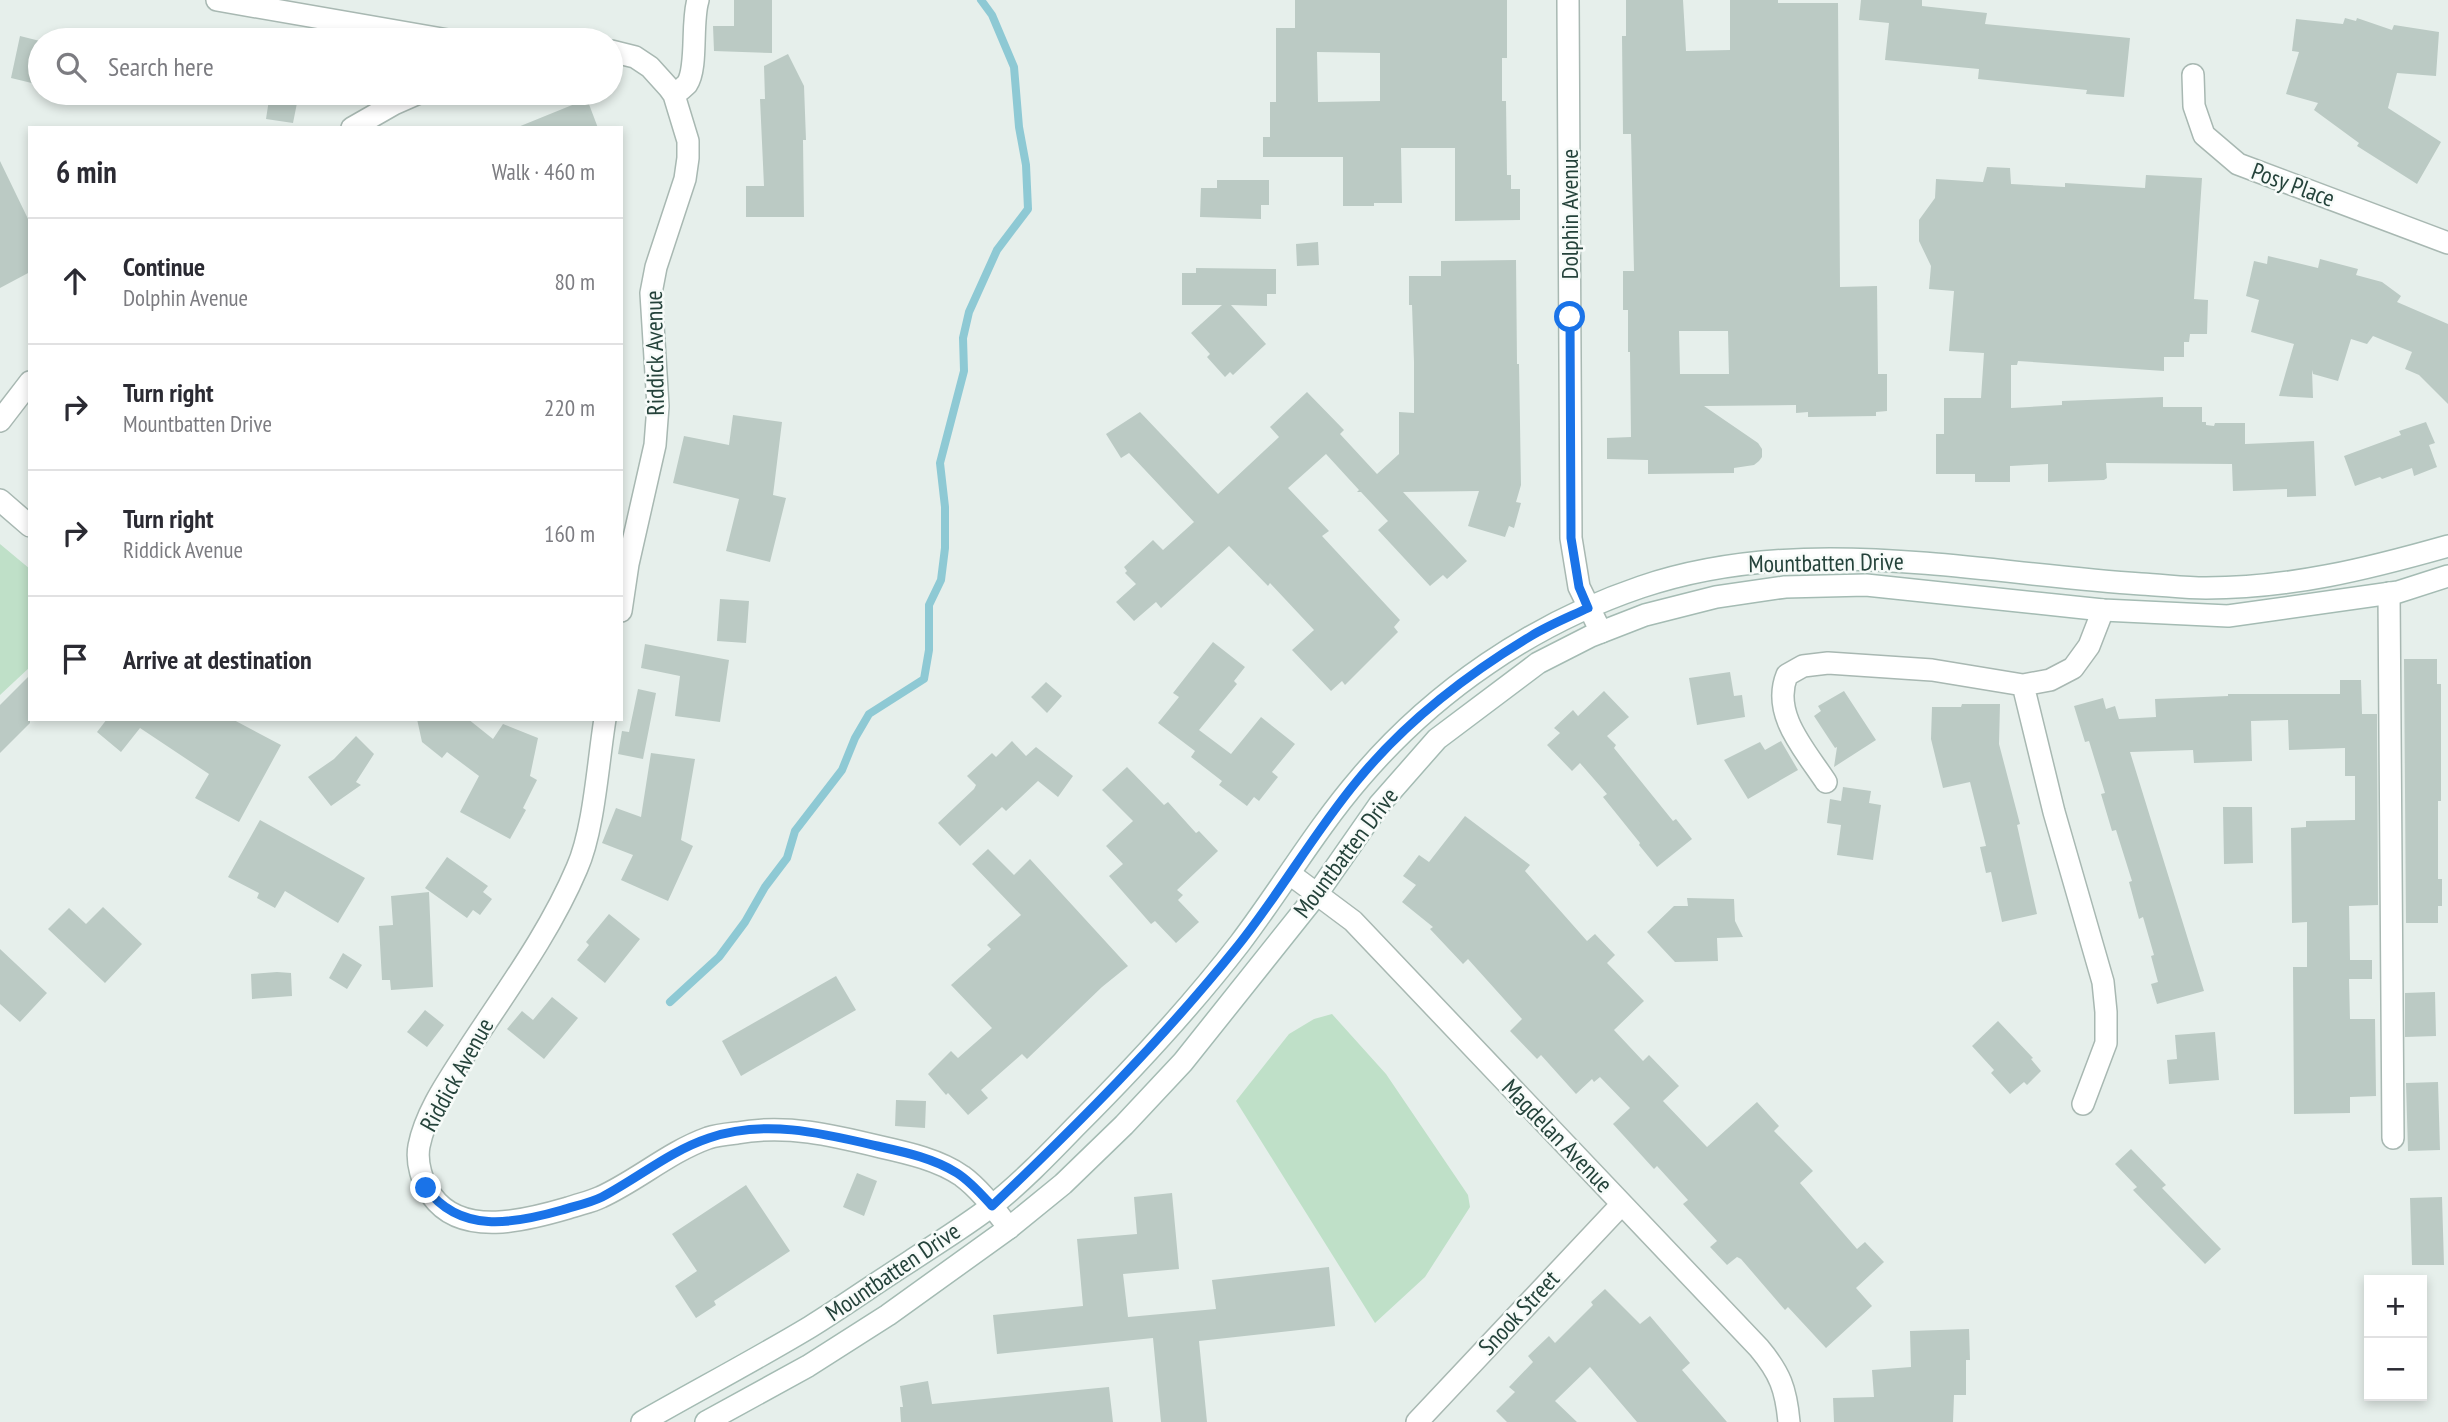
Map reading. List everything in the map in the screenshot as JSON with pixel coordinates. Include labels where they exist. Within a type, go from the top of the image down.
[{"type":"street","points":[[217,0],[379,28]]},
{"type":"street","points":[[674,95],[688,83],[693,65],[693,15],[698,0]]},
{"type":"street","name":"Dolphin Avenue","points":[[1569,0],[1571,538],[1579,587],[1601,632]]},
{"type":"street","name":"Riddick Avenue","points":[[623,54],[635,57],[650,66],[674,95],[688,141],[685,179],[656,267],[651,293],[658,406],[655,444],[625,564],[623,588]]},
{"type":"street","name":"Posy Place","points":[[2193,75],[2194,106],[2204,135],[2238,164],[2448,243]]},
{"type":"street","points":[[356,126],[392,105]]},
{"type":"street","points":[[0,421],[28,385]]},
{"type":"street","points":[[0,500],[28,524]]},
{"type":"street","name":"Mountbatten Drive","points":[[642,1422],[812,1326],[992,1206],[1143,1058],[1237,947],[1357,781],[1402,731],[1456,685],[1532,635],[1642,586],[1750,561],[1842,558],[1907,561],[2076,580],[2206,588],[2309,581],[2448,545]]},
{"type":"street","name":"Mountbatten Drive","points":[[706,1422],[808,1366],[888,1315],[1009,1228],[1063,1184],[1133,1116],[1183,1062],[1317,894],[1379,805],[1437,739],[1538,663],[1601,632],[1645,615],[1716,597],[1785,587],[1866,585],[2104,610],[2228,616],[2389,593],[2448,576]]},
{"type":"street","points":[[2389,593],[2393,1138]]},
{"type":"street","points":[[1826,782],[1795,735],[1782,706],[1782,687],[1787,675],[1803,666],[1828,663],[1932,670],[2023,685],[2050,680],[2074,668],[2089,646],[2104,610]]},
{"type":"street","points":[[2023,685],[2054,812],[2103,982],[2106,1044],[2083,1104]]},
{"type":"street","name":"Riddick Avenue","points":[[605,721],[579,864],[559,908],[446,1085],[426,1123],[418,1149],[419,1166],[426,1188],[435,1201],[450,1212],[472,1221],[506,1222],[545,1215],[600,1198],[671,1155],[710,1137],[762,1128],[799,1130],[915,1155],[965,1178],[1009,1228]]},
{"type":"street","name":"Magdelan Avenue","points":[[1290,874],[1353,921],[1774,1367],[1783,1383],[1789,1422]]},
{"type":"street","name":"Snook Street","points":[[1417,1422],[1622,1204]]},
{"type":"green space","points":[[0,544],[28,567],[28,669],[0,695]]},
{"type":"green space","points":[[1332,1014],[1386,1074],[1468,1195],[1470,1207],[1425,1277],[1375,1323],[1236,1101],[1289,1034],[1314,1019]]},
{"type":"building","points":[[734,0],[772,0],[772,53],[714,51],[713,26],[734,26]]},
{"type":"building","points":[[1295,0],[1507,0],[1507,58],[1502,58],[1502,101],[1506,101],[1507,175],[1511,175],[1511,189],[1520,189],[1520,220],[1455,221],[1455,148],[1401,148],[1402,203],[1374,203],[1374,206],[1343,206],[1343,157],[1263,157],[1263,137],[1270,137],[1270,102],[1276,102],[1276,28],[1295,28]],"holes":[[[1317,52],[1380,53],[1380,101],[1318,102]]]},
{"type":"building","points":[[1626,0],[1683,0],[1686,51],[1730,50],[1730,0],[1838,3],[1840,287],[1877,286],[1878,374],[1887,374],[1887,411],[1876,412],[1876,416],[1808,417],[1808,412],[1796,413],[1796,405],[1704,406],[1758,443],[1762,449],[1759,461],[1754,465],[1734,468],[1734,473],[1648,474],[1648,460],[1607,459],[1607,438],[1631,437],[1628,310],[1623,310],[1623,271],[1634,271],[1631,134],[1623,134],[1622,36],[1626,36]],"holes":[[[1679,331],[1728,331],[1729,374],[1680,374]]]},
{"type":"building","points":[[1861,0],[1922,0],[1922,6],[1987,13],[1985,24],[2130,38],[2124,97],[2086,94],[2087,90],[1978,79],[1979,69],[1885,60],[1889,23],[1859,20]]},
{"type":"building","points":[[2345,18],[2356,21],[2357,18],[2392,30],[2394,25],[2439,32],[2436,76],[2397,73],[2388,108],[2441,142],[2417,184],[2357,146],[2359,143],[2314,110],[2318,103],[2286,94],[2299,52],[2292,51],[2296,19],[2343,24]]},
{"type":"building","points":[[20,36],[28,38],[28,82],[11,78]]},
{"type":"building","points":[[788,54],[804,86],[804,217],[746,217],[746,186],[764,186],[760,99],[765,99],[764,66]]},
{"type":"building","points":[[268,105],[297,105],[293,123],[266,119]]},
{"type":"building","points":[[572,105],[589,105],[597,126],[520,126]]},
{"type":"building","points":[[0,161],[28,219],[28,273],[0,288]]},
{"type":"building","points":[[1987,167],[2010,168],[2011,184],[2065,187],[2065,183],[2145,188],[2146,175],[2202,178],[2194,299],[2208,300],[2207,334],[2190,334],[2189,342],[2184,342],[2184,357],[2164,357],[2164,371],[2018,361],[2017,365],[2011,365],[2011,408],[2062,405],[2062,401],[2163,397],[2163,407],[2202,407],[2202,422],[2206,422],[2206,425],[2245,423],[2245,444],[2314,441],[2316,496],[2287,497],[2287,489],[2233,491],[2232,464],[2106,463],[2107,478],[2104,480],[2048,482],[2048,464],[2010,466],[2010,482],[1975,482],[1975,474],[1936,474],[1936,434],[1944,434],[1944,398],[1981,398],[1984,353],[1949,351],[1954,291],[1929,289],[1931,266],[1919,241],[1919,220],[1935,198],[1936,179],[1983,182]]},
{"type":"building","points":[[1217,180],[1269,180],[1269,205],[1261,205],[1261,219],[1200,217],[1201,188],[1217,188]]},
{"type":"building","points":[[1318,242],[1319,265],[1297,266],[1296,244]]},
{"type":"building","points":[[2268,256],[2318,268],[2320,259],[2358,269],[2356,275],[2382,282],[2401,296],[2397,302],[2448,324],[2448,404],[2419,375],[2405,369],[2412,352],[2373,336],[2367,344],[2351,339],[2338,381],[2313,374],[2312,370],[2313,398],[2279,396],[2294,344],[2251,332],[2259,300],[2246,296],[2254,261],[2267,264]]},
{"type":"building","points":[[1516,260],[1521,485],[1516,502],[1521,503],[1514,528],[1509,526],[1505,537],[1468,526],[1479,491],[1403,492],[1467,561],[1447,579],[1443,575],[1430,586],[1378,530],[1388,521],[1361,492],[1357,492],[1359,490],[1326,454],[1288,488],[1329,531],[1322,536],[1400,620],[1394,627],[1398,632],[1345,685],[1342,681],[1331,691],[1292,650],[1314,630],[1270,583],[1268,586],[1229,546],[1161,608],[1156,602],[1134,621],[1116,602],[1136,584],[1125,573],[1127,571],[1124,567],[1153,540],[1163,550],[1194,522],[1129,453],[1121,458],[1106,434],[1140,412],[1218,494],[1279,437],[1270,427],[1307,392],[1344,430],[1340,434],[1377,474],[1399,454],[1399,412],[1414,413],[1409,276],[1441,276],[1441,261]]},
{"type":"building","points":[[1196,268],[1276,269],[1276,294],[1267,294],[1267,306],[1231,305],[1266,344],[1233,375],[1230,372],[1225,377],[1207,357],[1210,354],[1191,333],[1222,305],[1182,305],[1182,273],[1196,273]]},
{"type":"building","points":[[733,415],[782,422],[773,495],[786,498],[770,562],[726,551],[739,499],[673,483],[684,436],[729,445]]},
{"type":"building","points":[[2426,422],[2435,443],[2429,445],[2437,467],[2414,476],[2412,468],[2355,486],[2344,456],[2401,435],[2399,431]]},
{"type":"building","points":[[720,599],[749,601],[746,643],[717,641]]},
{"type":"building","points":[[1213,642],[1245,667],[1234,681],[1237,684],[1199,730],[1231,754],[1261,717],[1295,744],[1272,772],[1278,777],[1259,801],[1254,797],[1247,806],[1219,785],[1222,781],[1191,757],[1195,751],[1158,723],[1179,697],[1173,693]]},
{"type":"building","points":[[645,644],[729,660],[720,722],[675,716],[680,676],[641,668]]},
{"type":"building","points":[[2404,659],[2437,659],[2437,684],[2441,684],[2438,879],[2442,879],[2442,906],[2438,906],[2438,923],[2406,923]]},
{"type":"building","points":[[1730,672],[1734,696],[1742,695],[1745,717],[1697,725],[1689,678]]},
{"type":"building","points":[[28,677],[30,723],[0,753],[0,705]]},
{"type":"building","points":[[2340,680],[2361,680],[2362,714],[2377,714],[2378,905],[2349,906],[2350,960],[2372,960],[2372,979],[2349,979],[2350,1019],[2375,1019],[2376,1096],[2350,1097],[2350,1113],[2294,1114],[2293,967],[2307,967],[2307,922],[2292,923],[2291,828],[2306,827],[2306,821],[2355,820],[2355,776],[2345,776],[2345,748],[2289,750],[2288,720],[2251,721],[2252,761],[2194,763],[2193,750],[2130,752],[2204,991],[2157,1004],[2151,984],[2158,982],[2151,956],[2154,955],[2143,917],[2139,919],[2129,882],[2132,881],[2116,830],[2112,831],[2101,794],[2105,793],[2089,741],[2085,742],[2074,706],[2103,698],[2106,709],[2115,706],[2119,719],[2156,717],[2155,699],[2228,694],[2340,694]]},
{"type":"building","points":[[1046,682],[1062,696],[1047,713],[1031,697]]},
{"type":"building","points":[[638,689],[656,693],[643,759],[618,754],[622,731],[629,732]]},
{"type":"building","points":[[1604,691],[1629,717],[1607,736],[1616,745],[1614,748],[1673,821],[1676,819],[1692,839],[1657,867],[1603,797],[1607,794],[1580,763],[1572,771],[1547,745],[1560,733],[1554,728],[1573,710],[1578,716]]},
{"type":"building","points":[[1844,691],[1876,740],[1834,767],[1837,747],[1835,748],[1814,716],[1821,711],[1818,706]]},
{"type":"building","points":[[1962,704],[2000,704],[1999,744],[2020,824],[2017,825],[2037,914],[2002,922],[1991,872],[1986,873],[1980,847],[1986,846],[1970,782],[1943,788],[1931,739],[1932,707],[1961,707]]},
{"type":"building","points":[[105,721],[236,721],[281,745],[239,822],[195,798],[209,774],[140,728],[121,752],[97,732]]},
{"type":"building","points":[[417,721],[470,721],[493,739],[503,724],[538,738],[530,776],[537,780],[523,808],[526,810],[510,839],[460,812],[479,776],[447,752],[442,758],[422,742]]},
{"type":"building","points":[[356,736],[374,754],[356,782],[361,785],[331,806],[308,777],[334,759]]},
{"type":"building","points":[[1012,741],[1026,756],[1036,747],[1073,776],[1058,797],[1038,781],[1006,811],[1002,807],[960,846],[938,823],[974,789],[976,785],[967,776],[992,753],[996,757]]},
{"type":"building","points":[[1781,741],[1798,770],[1748,799],[1724,760],[1760,742],[1765,750]]},
{"type":"building","points":[[651,753],[695,759],[681,840],[693,846],[668,901],[621,880],[633,855],[602,843],[616,808],[641,817]]},
{"type":"building","points":[[1127,767],[1164,805],[1168,802],[1196,833],[1199,831],[1218,851],[1177,890],[1183,895],[1178,900],[1199,922],[1176,943],[1155,921],[1151,924],[1109,876],[1123,864],[1106,846],[1133,821],[1102,790]]},
{"type":"building","points":[[1843,787],[1871,791],[1869,803],[1881,805],[1873,860],[1837,855],[1841,825],[1827,823],[1830,799],[1841,801]]},
{"type":"building","points":[[2223,807],[2252,807],[2253,863],[2224,864]]},
{"type":"building","points":[[1465,816],[1530,865],[1525,871],[1587,941],[1595,934],[1615,955],[1607,963],[1644,1001],[1614,1030],[1643,1061],[1649,1055],[1679,1086],[1663,1101],[1707,1147],[1757,1102],[1779,1126],[1774,1131],[1813,1171],[1800,1183],[1857,1249],[1865,1242],[1884,1262],[1856,1288],[1872,1306],[1826,1348],[1788,1307],[1785,1310],[1741,1259],[1737,1257],[1727,1265],[1710,1247],[1717,1241],[1683,1204],[1688,1200],[1657,1166],[1654,1169],[1613,1124],[1630,1108],[1600,1077],[1594,1082],[1592,1079],[1576,1094],[1541,1055],[1537,1059],[1510,1031],[1522,1019],[1468,959],[1463,964],[1430,929],[1433,927],[1402,902],[1416,885],[1403,876],[1419,855],[1429,862]]},
{"type":"building","points":[[260,820],[365,878],[338,923],[285,891],[275,908],[257,898],[259,893],[228,877]]},
{"type":"building","points":[[988,849],[1014,875],[1030,859],[1128,966],[1102,987],[1027,1059],[1022,1054],[981,1090],[988,1098],[968,1115],[928,1074],[951,1051],[958,1058],[992,1028],[951,985],[991,949],[987,945],[1021,915],[972,864]]},
{"type":"building","points":[[447,857],[488,886],[483,892],[492,899],[480,915],[473,910],[467,918],[425,888]]},
{"type":"building","points":[[429,892],[433,987],[391,990],[390,980],[382,980],[379,926],[393,925],[391,896]]},
{"type":"building","points":[[1687,898],[1734,899],[1735,921],[1743,937],[1717,938],[1718,961],[1675,962],[1647,932],[1674,906],[1688,906]]},
{"type":"building","points":[[103,907],[142,944],[105,983],[48,929],[69,908],[86,924]]},
{"type":"building","points":[[609,914],[640,939],[605,983],[577,960],[589,945],[586,942]]},
{"type":"building","points":[[0,949],[47,993],[20,1022],[0,1004]]},
{"type":"building","points":[[343,953],[362,965],[347,989],[329,978]]},
{"type":"building","points":[[291,973],[292,996],[252,999],[251,974]]},
{"type":"building","points":[[836,976],[856,1010],[741,1076],[722,1041]]},
{"type":"building","points":[[2435,992],[2436,1036],[2405,1037],[2405,993]]},
{"type":"building","points":[[552,997],[578,1018],[544,1059],[507,1029],[522,1011],[533,1020]]},
{"type":"building","points":[[425,1010],[444,1025],[427,1047],[407,1032]]},
{"type":"building","points":[[1998,1021],[2033,1058],[2031,1059],[2041,1071],[2027,1085],[2024,1082],[2010,1094],[1991,1073],[1994,1070],[1972,1046]]},
{"type":"building","points":[[2215,1032],[2219,1080],[2169,1084],[2167,1060],[2177,1059],[2175,1035]]},
{"type":"building","points":[[2438,1082],[2440,1150],[2408,1151],[2406,1083]]},
{"type":"building","points":[[896,1100],[926,1101],[925,1128],[895,1126]]},
{"type":"building","points":[[2131,1149],[2166,1185],[2162,1188],[2221,1249],[2205,1264],[2133,1190],[2137,1187],[2115,1164]]},
{"type":"building","points":[[857,1173],[877,1181],[864,1216],[843,1207]]},
{"type":"building","points":[[746,1185],[790,1251],[714,1301],[716,1305],[696,1318],[675,1286],[697,1271],[672,1234]]},
{"type":"building","points":[[1172,1193],[1179,1269],[1123,1274],[1128,1317],[1216,1309],[1212,1280],[1329,1267],[1335,1326],[1199,1341],[1207,1422],[1161,1422],[1153,1338],[997,1354],[993,1315],[1083,1306],[1077,1239],[1137,1234],[1134,1197]]},
{"type":"building","points":[[2442,1197],[2444,1265],[2412,1265],[2410,1198]]},
{"type":"building","points":[[1605,1289],[1640,1324],[1650,1316],[1690,1363],[1682,1370],[1727,1422],[1637,1422],[1590,1367],[1555,1401],[1577,1422],[1507,1422],[1496,1411],[1515,1392],[1509,1387],[1533,1362],[1528,1356],[1549,1336],[1555,1343]]},
{"type":"building","points":[[1969,1329],[1970,1360],[1966,1360],[1966,1395],[1954,1395],[1953,1422],[1834,1422],[1833,1398],[1874,1397],[1872,1370],[1911,1367],[1910,1331]]},
{"type":"building","points":[[928,1381],[932,1404],[1109,1387],[1113,1422],[901,1422],[900,1407],[903,1407],[900,1386]]},
{"type":"waterway","points":[[670,1002],[719,957],[745,922],[765,887],[787,858],[795,831],[842,770],[855,738],[869,714],[924,679],[929,650],[929,605],[941,580],[945,548],[945,507],[940,463],[964,371],[963,338],[969,312],[997,250],[1028,209],[1026,165],[1019,127],[1014,67],[992,15],[981,0]]},
{"type":"route","points":[[426,1188],[435,1201],[450,1212],[472,1221],[506,1222],[545,1215],[600,1198],[671,1155],[710,1137],[762,1128],[799,1130],[915,1155],[965,1178],[992,1206],[1143,1058],[1237,947],[1357,781],[1402,731],[1456,685],[1532,635],[1588,608],[1579,587],[1571,538],[1570,317]]}]
